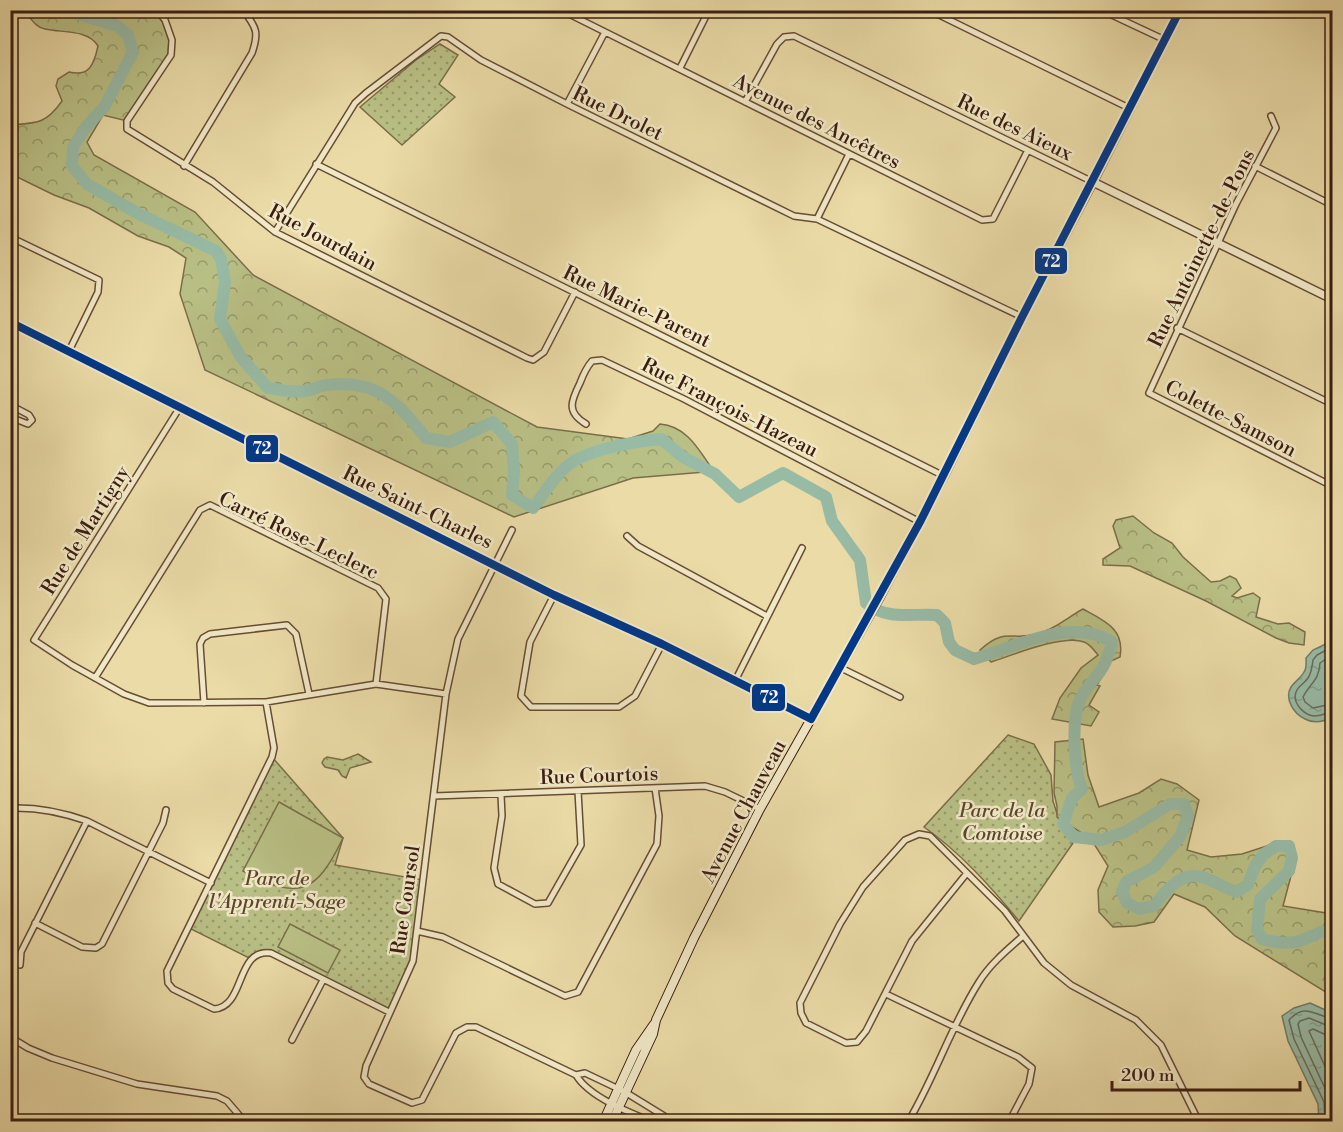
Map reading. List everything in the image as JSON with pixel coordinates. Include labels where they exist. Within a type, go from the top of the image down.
[{"type":"highway","points":[[10,1119],[14,1122]]},
{"type":"main road","name":"Avenue Chauveau","points":[[615,1104],[622,1091],[636,1050],[656,1020],[694,938],[760,809],[920,522],[1022,317],[1180,10]]},
{"type":"main road","points":[[603,1122],[615,1104]]},
{"type":"main road","points":[[612,1122],[615,1104]]},
{"type":"street","name":"Rue Jourdain","points":[[157,10],[169,30],[172,40],[171,55],[127,121],[127,129],[213,182],[275,232],[533,360],[544,352],[575,292]]},
{"type":"street","points":[[184,166],[252,53],[257,39],[253,23],[243,10]]},
{"type":"street","name":"Avenue des Ancêtres","points":[[561,10],[982,220],[993,219],[1027,152]]},
{"type":"street","points":[[680,68],[709,10]]},
{"type":"street","points":[[929,10],[1131,109]]},
{"type":"street","points":[[1101,10],[1165,40]]},
{"type":"street","points":[[567,104],[605,32]]},
{"type":"street","name":"Rue Drolet","points":[[275,232],[355,103],[441,36],[448,37],[481,60],[567,104],[794,216],[817,219],[1022,317]]},
{"type":"street","name":"Rue des Aïeux","points":[[745,102],[777,44],[784,37],[794,36],[1027,152],[1332,299]]},
{"type":"street","name":"Rue Antoinette-de-Pons","points":[[1271,116],[1276,128],[1255,166],[1177,328],[1149,393],[1332,486]]},
{"type":"street","points":[[817,219],[849,154]]},
{"type":"street","name":"Rue Marie-Parent","points":[[316,164],[944,476]]},
{"type":"street","points":[[1255,166],[1332,206]]},
{"type":"street","points":[[10,237],[99,280],[98,292],[69,351]]},
{"type":"street","name":"Rue Saint-Charles","points":[[10,322],[554,595],[662,644],[812,719]]},
{"type":"street","points":[[1177,328],[1332,404]]},
{"type":"street","name":"Rue François-Hazeau","points":[[586,424],[573,413],[571,407],[573,397],[588,366],[592,361],[602,360],[684,399],[920,522]]},
{"type":"street","points":[[10,405],[29,415],[32,420],[28,424],[10,417]]},
{"type":"street","name":"Rue de Martigny","points":[[180,407],[34,640],[124,694],[149,703],[266,702],[376,684],[446,694]]},
{"type":"street","points":[[10,491],[10,500]]},
{"type":"street","name":"Carré Rose-Leclerc","points":[[95,678],[200,510],[210,505],[378,588],[386,599],[376,684]]},
{"type":"street","name":"Rue Coursol","points":[[512,530],[458,639],[446,694],[413,961],[366,1066],[364,1077],[369,1084],[402,1100],[412,1103],[422,1100],[456,1033],[466,1027],[476,1027],[576,1075],[581,1083],[615,1104],[653,1122]]},
{"type":"street","points":[[627,536],[638,546],[767,616]]},
{"type":"street","points":[[735,681],[802,548]]},
{"type":"street","points":[[554,595],[530,642],[521,696],[531,707],[619,707],[635,696],[662,644]]},
{"type":"street","points":[[204,703],[200,644],[203,638],[210,634],[287,625],[296,634],[309,694]]},
{"type":"street","points":[[839,667],[900,697]]},
{"type":"street","points":[[266,702],[274,748],[272,757],[167,971],[168,983],[173,989],[214,1009],[220,1009],[227,1005],[233,996],[251,959],[256,954],[271,953],[389,1012]]},
{"type":"street","name":"Rue Courtois","points":[[434,796],[705,786],[725,792],[760,809]]},
{"type":"street","points":[[417,931],[443,937],[565,996],[578,992],[657,844],[659,816],[655,788]]},
{"type":"street","points":[[501,795],[502,816],[494,868],[498,884],[535,904],[548,903],[581,845],[578,791]]},
{"type":"street","points":[[10,808],[54,811],[87,821],[211,883]]},
{"type":"street","points":[[35,923],[82,947],[96,948],[102,944],[163,823],[166,810]]},
{"type":"street","points":[[20,965],[21,952],[87,821]]},
{"type":"street","points":[[967,873],[912,941],[866,1031],[857,1042],[846,1043],[806,1023],[801,1013],[800,1003],[840,924],[863,887],[905,840],[919,834],[933,839],[1005,910],[1044,963],[1071,985],[1136,1020],[1161,1045],[1199,1122]]},
{"type":"street","points":[[908,1122],[979,981],[1001,955],[1023,936]]},
{"type":"street","points":[[292,1040],[322,980]]},
{"type":"street","points":[[885,994],[1018,1057],[1032,1068],[1029,1084],[1009,1122]]},
{"type":"street","points":[[10,1037],[52,1058],[137,1084],[217,1096],[227,1101],[242,1120]]},
{"type":"street","name":"Rue Coursol","points":[[576,1075],[585,1073],[622,1091],[664,1116],[669,1122]]},
{"type":"green space","points":[[24,11],[157,11],[165,20],[172,40],[171,55],[127,121],[103,115],[87,142],[94,155],[195,212],[253,275],[537,427],[628,439],[653,431],[660,424],[670,426],[692,441],[715,473],[633,478],[514,517],[205,370],[180,294],[186,258],[169,247],[138,236],[89,208],[54,195],[11,174],[10,125],[34,123],[51,114],[62,101],[56,86],[58,79],[69,72],[81,73],[90,68],[98,46],[81,34],[42,28]]},
{"type":"green space","points":[[440,44],[458,55],[439,84],[455,97],[402,145],[360,107],[416,60]]},
{"type":"green space","points":[[1133,516],[1154,533],[1172,543],[1183,557],[1211,582],[1230,576],[1236,579],[1241,588],[1232,596],[1237,598],[1253,593],[1260,598],[1256,617],[1278,624],[1289,623],[1305,632],[1304,645],[1276,638],[1206,601],[1130,566],[1103,565],[1103,559],[1120,548],[1113,526],[1116,520]]},
{"type":"green space","points":[[1083,609],[1112,627],[1121,647],[1120,657],[1111,661],[1089,705],[1099,712],[1091,726],[1052,719],[1060,698],[1081,668],[1098,655],[1088,644],[1075,640],[1051,643],[991,662],[980,650],[1002,637],[1028,636],[1043,632]]},
{"type":"green space","name":"Parc de la Comtoise","points":[[1008,735],[1034,744],[1051,775],[1053,801],[1062,829],[1073,843],[1019,921],[975,871],[924,827]]},
{"type":"green space","points":[[1083,739],[1088,775],[1099,807],[1139,793],[1161,779],[1177,784],[1199,800],[1187,850],[1211,857],[1242,854],[1279,842],[1296,857],[1283,906],[1332,914],[1332,996],[1235,936],[1205,907],[1174,894],[1154,922],[1113,927],[1099,912],[1098,890],[1108,866],[1091,839],[1057,817],[1054,793],[1055,742]]},
{"type":"green space","points":[[358,754],[371,762],[350,768],[346,778],[338,770],[325,767],[322,763],[327,757],[343,760]]},
{"type":"green space","name":"Parc de l'Apprenti-Sage","points":[[272,757],[343,838],[335,865],[423,880],[413,961],[389,1012],[271,953],[263,952],[251,959],[189,928]]},
{"type":"green space","points":[[279,802],[343,838],[324,871],[304,887],[292,889],[278,886],[243,871]]},
{"type":"green space","points":[[290,924],[340,950],[328,973],[278,947]]},
{"type":"water","points":[[1332,641],[1332,717],[1322,721],[1308,721],[1291,706],[1289,692],[1305,670],[1306,658],[1313,650]]},
{"type":"water","points":[[1310,1003],[1332,1013],[1332,1121],[1319,1121],[1318,1104],[1288,1041],[1282,1016],[1294,1008]]},
{"type":"waterway","points":[[65,10],[117,26],[128,35],[133,52],[105,106],[86,127],[73,147],[72,166],[87,184],[139,214],[216,251],[221,259],[225,282],[220,319],[240,356],[268,388],[296,392],[327,385],[344,384],[373,390],[395,404],[426,438],[450,442],[493,422],[512,444],[514,471],[512,495],[533,508],[557,476],[574,461],[604,449],[651,440],[661,439],[683,457],[715,474],[739,497],[783,473],[826,497],[832,521],[860,560],[866,603],[874,609],[900,615],[937,615],[945,623],[949,642],[955,650],[974,659],[1026,641],[1062,633],[1079,632],[1096,635],[1112,642],[1105,662],[1082,695],[1077,708],[1075,744],[1077,770],[1082,789],[1072,798],[1063,824],[1074,837],[1101,840],[1125,832],[1170,804],[1184,804],[1188,816],[1180,837],[1154,867],[1126,882],[1122,892],[1127,903],[1139,909],[1154,906],[1169,888],[1189,876],[1205,878],[1236,892],[1248,885],[1255,866],[1264,854],[1276,846],[1289,846],[1292,858],[1289,871],[1260,899],[1257,930],[1262,939],[1284,943],[1300,941],[1321,932],[1332,931]]},
{"type":"transit line","name":"72","points":[[10,322],[554,595],[662,644],[811,719],[921,520],[1022,317],[1180,10]]}]
